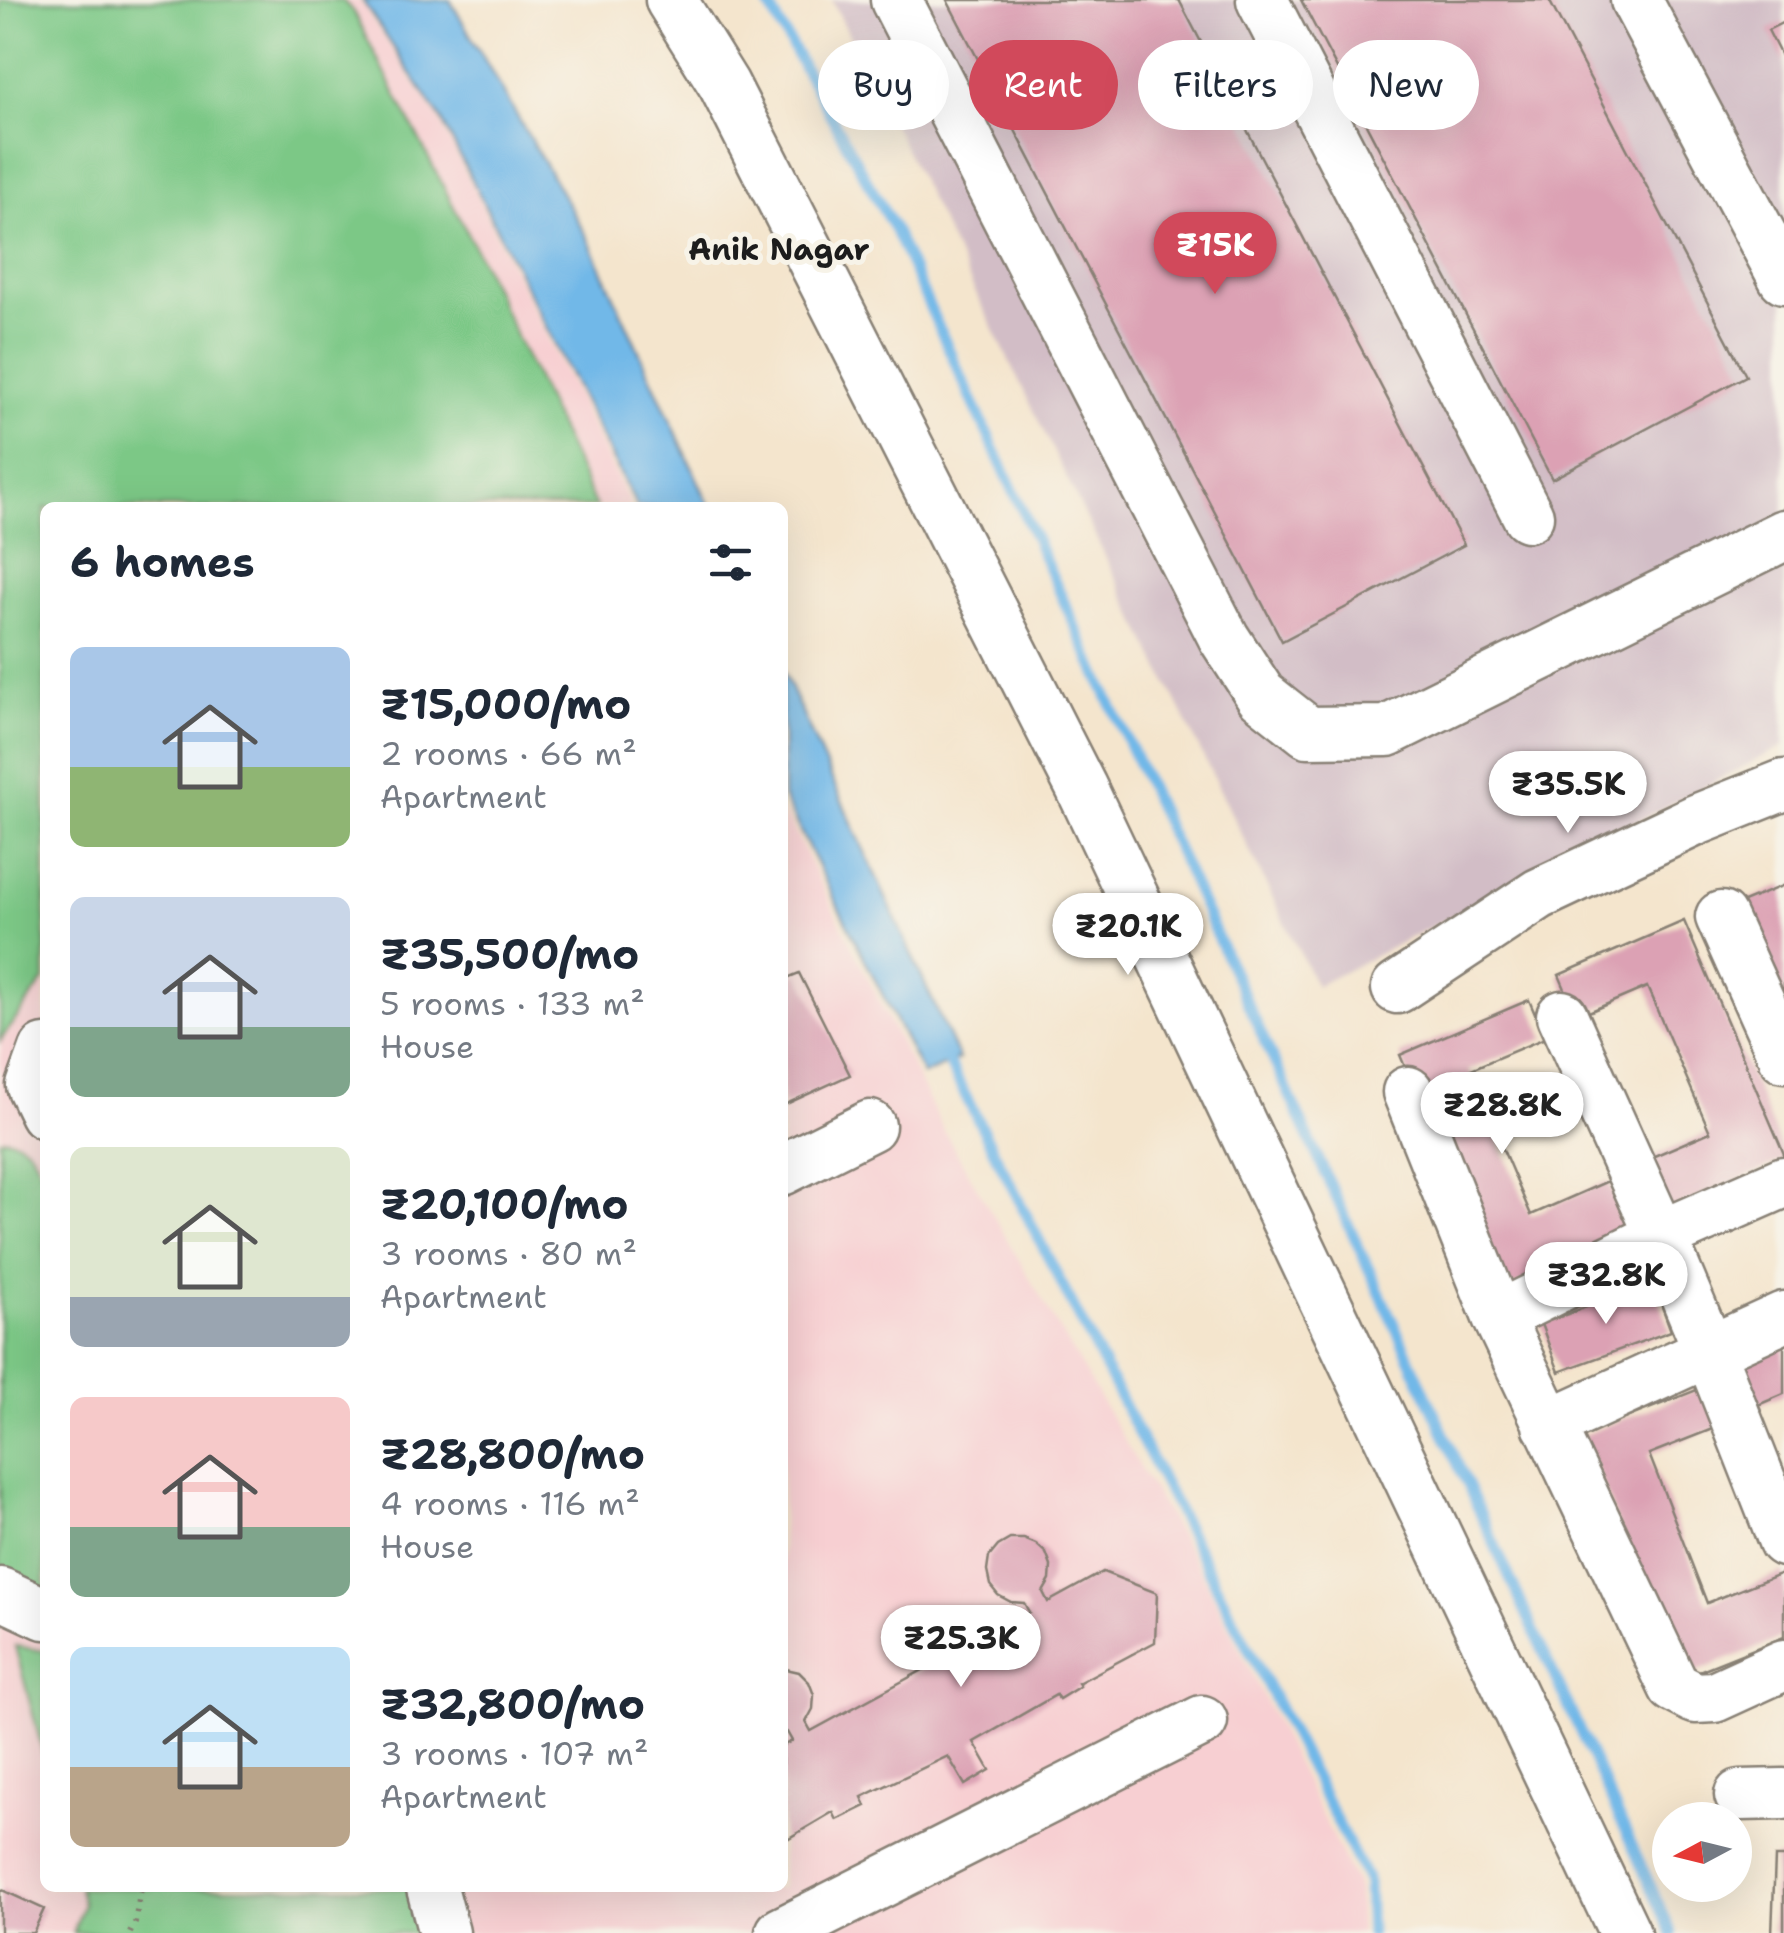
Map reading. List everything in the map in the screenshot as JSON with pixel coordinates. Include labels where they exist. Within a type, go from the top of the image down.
[{"type":"street","points":[[671,0],[724,85],[1081,787],[1625,1933]]},
{"type":"street","points":[[896,0],[1224,638],[1261,695],[1308,732],[1387,731],[1784,536]]},
{"type":"street","points":[[1262,0],[1528,516]]},
{"type":"street","points":[[1636,0],[1784,278]]},
{"type":"street","points":[[1397,988],[1539,894],[1696,820],[1784,785]]},
{"type":"street","points":[[1721,918],[1784,1057]]},
{"type":"street","points":[[1562,1016],[1710,1352],[1784,1542]]},
{"type":"street","points":[[1408,1092],[1498,1316],[1674,1687],[1695,1698],[1714,1697],[1784,1665]]},
{"type":"street","points":[[788,1167],[870,1126]]},
{"type":"street","points":[[1498,1316],[1661,1236],[1784,1182]]},
{"type":"street","points":[[1548,1426],[1784,1317]]},
{"type":"street","points":[[0,1593],[40,1612]]},
{"type":"street","points":[[781,1933],[1202,1721]]},
{"type":"street","points":[[433,1892],[444,1933]]},
{"type":"path","points":[[130,1933],[140,1892]]},
{"type":"shaded area","points":[[0,0],[359,0],[439,120],[630,502],[40,502],[40,1892],[788,1892],[788,818],[944,1131],[1202,1574],[1358,1888],[1360,1933],[0,1933]]},
{"type":"shaded area","points":[[832,0],[1784,0],[1784,746],[1316,986],[896,130],[949,130],[949,40],[852,40]]},
{"type":"green space","points":[[0,0],[342,0],[353,11],[473,244],[594,502],[40,502],[40,986],[0,1041]]},
{"type":"green space","points":[[0,1139],[21,1143],[40,1170],[40,1591],[0,1574]]},
{"type":"green space","points":[[15,1646],[40,1650],[40,1741]]},
{"type":"green space","points":[[80,1892],[418,1892],[428,1933],[73,1933],[83,1905]]},
{"type":"water","points":[[362,0],[450,0],[587,237],[708,502],[634,502],[441,119]]},
{"type":"water","points":[[788,682],[959,1059],[923,1075],[788,807]]},
{"type":"building","points":[[947,0],[1179,0],[1200,40],[1138,40],[1138,130],[1247,130],[1464,545],[1282,641],[1015,130],[1118,130],[1118,40],[969,42]]},
{"type":"building","points":[[1301,0],[1549,0],[1746,376],[1552,479],[1369,130],[1479,130],[1479,40],[1333,40],[1333,61]]},
{"type":"building","points":[[1784,22],[1784,62],[1768,30]]},
{"type":"building","points":[[1784,885],[1784,1022],[1736,905]]},
{"type":"building","points":[[1684,921],[1784,1160],[1660,1214],[1638,1163],[1710,1132],[1647,987],[1577,1017],[1559,975]]},
{"type":"building","points":[[799,973],[850,1075],[788,1103],[788,978]]},
{"type":"building","points":[[1529,1000],[1545,1038],[1469,1070],[1531,1215],[1608,1181],[1632,1235],[1500,1292],[1400,1055]]},
{"type":"building","points":[[1653,1282],[1671,1331],[1559,1372],[1541,1324]]},
{"type":"building","points":[[1784,1339],[1784,1394],[1758,1405],[1739,1358]]},
{"type":"building","points":[[1704,1387],[1720,1426],[1649,1454],[1707,1603],[1784,1572],[1784,1637],[1679,1679],[1583,1435]]},
{"type":"building","points":[[1010,1539],[1024,1539],[1046,1553],[1051,1566],[1050,1580],[1043,1592],[1048,1602],[1103,1572],[1157,1593],[1155,1642],[1078,1683],[1080,1686],[1059,1699],[1056,1695],[974,1742],[990,1770],[965,1785],[948,1756],[862,1797],[866,1806],[837,1820],[833,1812],[788,1838],[788,1743],[792,1741],[788,1734],[788,1669],[799,1672],[814,1695],[813,1709],[806,1722],[811,1731],[1029,1612],[1024,1603],[1011,1602],[990,1585],[989,1557]]},
{"type":"building","points":[[1775,1857],[1784,1857],[1784,1933],[1772,1933]]},
{"type":"building","points":[[0,1889],[44,1909],[33,1933],[0,1933]]},
{"type":"waterway","points":[[766,0],[893,227],[1672,1933]]},
{"type":"waterway","points":[[942,1050],[1368,1882],[1370,1933]]},
{"type":"district","name":"Anik Nagar","points":[[779,249]]}]
